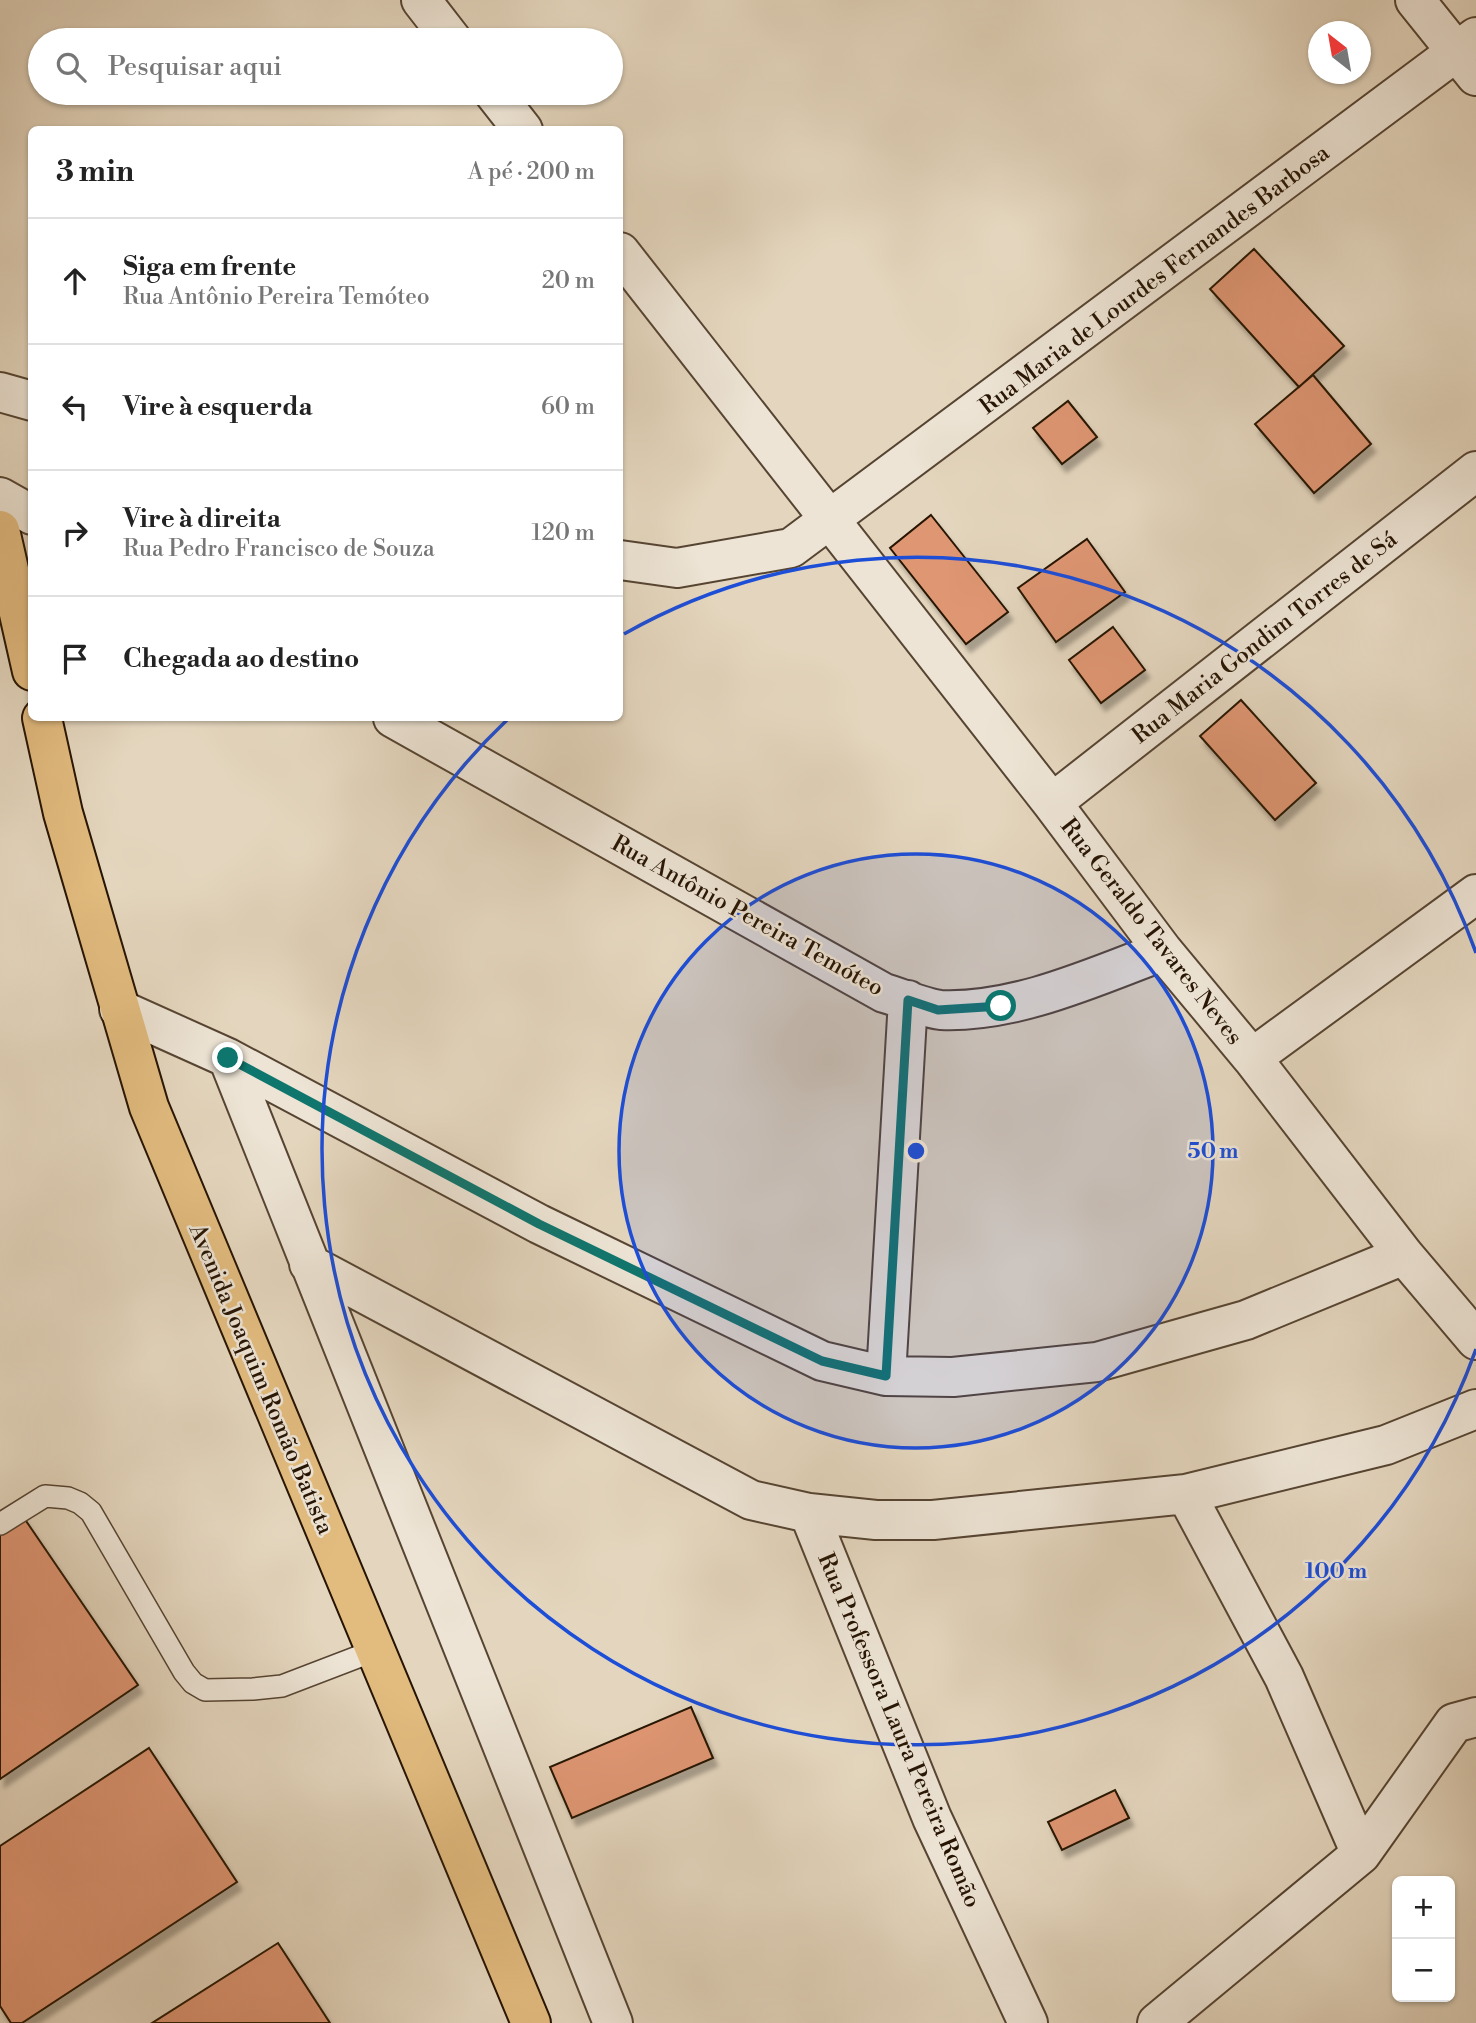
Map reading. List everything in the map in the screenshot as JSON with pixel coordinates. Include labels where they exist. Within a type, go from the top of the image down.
[{"type":"highway","points":[[0,530],[28,653]]},
{"type":"highway","name":"Avenida Joaquim Romão Batista","points":[[43,721],[63,813],[149,1107],[531,2023]]},
{"type":"street","points":[[421,0],[443,28]]},
{"type":"street","points":[[1415,0],[1470,55]]},
{"type":"street","name":"Rua Maria de Lourdes Fernandes Barbosa","points":[[623,560],[677,568],[791,548],[1470,55]]},
{"type":"street","points":[[503,105],[520,126]]},
{"type":"street","name":"Rua Geraldo Tavares Neves","points":[[623,256],[1052,803],[1163,951],[1252,1058],[1404,1255],[1474,1335]]},
{"type":"street","points":[[0,392],[28,400]]},
{"type":"street","name":"Rua Maria Gondim Torres de Sá","points":[[1052,803],[1476,471]]},
{"type":"street","points":[[0,497],[28,513]]},
{"type":"street","name":"Rua Antônio Pereira Temóteo","points":[[398,721],[884,993],[938,1010],[1001,1006],[1074,984],[1163,951]]},
{"type":"street","points":[[1252,1058],[1476,894]]},
{"type":"street","points":[[886,1376],[908,1000]]},
{"type":"street","points":[[119,1009],[228,1058],[539,1224],[822,1361],[886,1376],[953,1377],[1097,1362],[1246,1320],[1404,1255]]},
{"type":"street","points":[[228,1058],[613,2023]]},
{"type":"street","points":[[309,1264],[751,1500],[809,1513],[876,1520],[933,1520],[1185,1494],[1386,1445],[1476,1409]]},
{"type":"street","points":[[1185,1494],[1284,1677],[1361,1854]]},
{"type":"street","name":"Rua Professora Laura Pereira Romão","points":[[809,1513],[932,1818],[1028,2023]]},
{"type":"street","points":[[1157,2023],[1361,1854],[1454,1723],[1476,1717]]},
{"type":"lane","points":[[0,1524],[45,1496],[68,1498],[80,1503],[90,1513],[184,1672],[193,1683],[205,1690],[282,1686],[376,1650]]},
{"type":"building","points":[[1254,249],[1344,346],[1299,387],[1210,289]]},
{"type":"building","points":[[1313,375],[1371,444],[1314,493],[1255,424]]},
{"type":"building","points":[[1068,401],[1097,437],[1062,464],[1033,428]]},
{"type":"building","points":[[931,515],[1008,612],[966,644],[890,548]]},
{"type":"building","points":[[1087,539],[1125,592],[1056,642],[1018,588]]},
{"type":"building","points":[[1113,627],[1145,670],[1101,703],[1069,660]]},
{"type":"building","points":[[1241,700],[1316,783],[1275,820],[1200,736]]},
{"type":"building","points":[[22,1515],[138,1685],[0,1779],[0,1530]]},
{"type":"building","points":[[691,1707],[713,1758],[572,1818],[550,1767]]},
{"type":"building","points":[[149,1748],[237,1882],[22,2023],[11,2023],[0,2006],[0,1846]]},
{"type":"building","points":[[1115,1790],[1129,1818],[1062,1850],[1048,1822]]},
{"type":"building","points":[[278,1943],[330,2023],[152,2023]]},
{"type":"route","points":[[228,1058],[539,1224],[822,1361],[886,1376],[908,1000],[938,1010],[1001,1006]]}]
